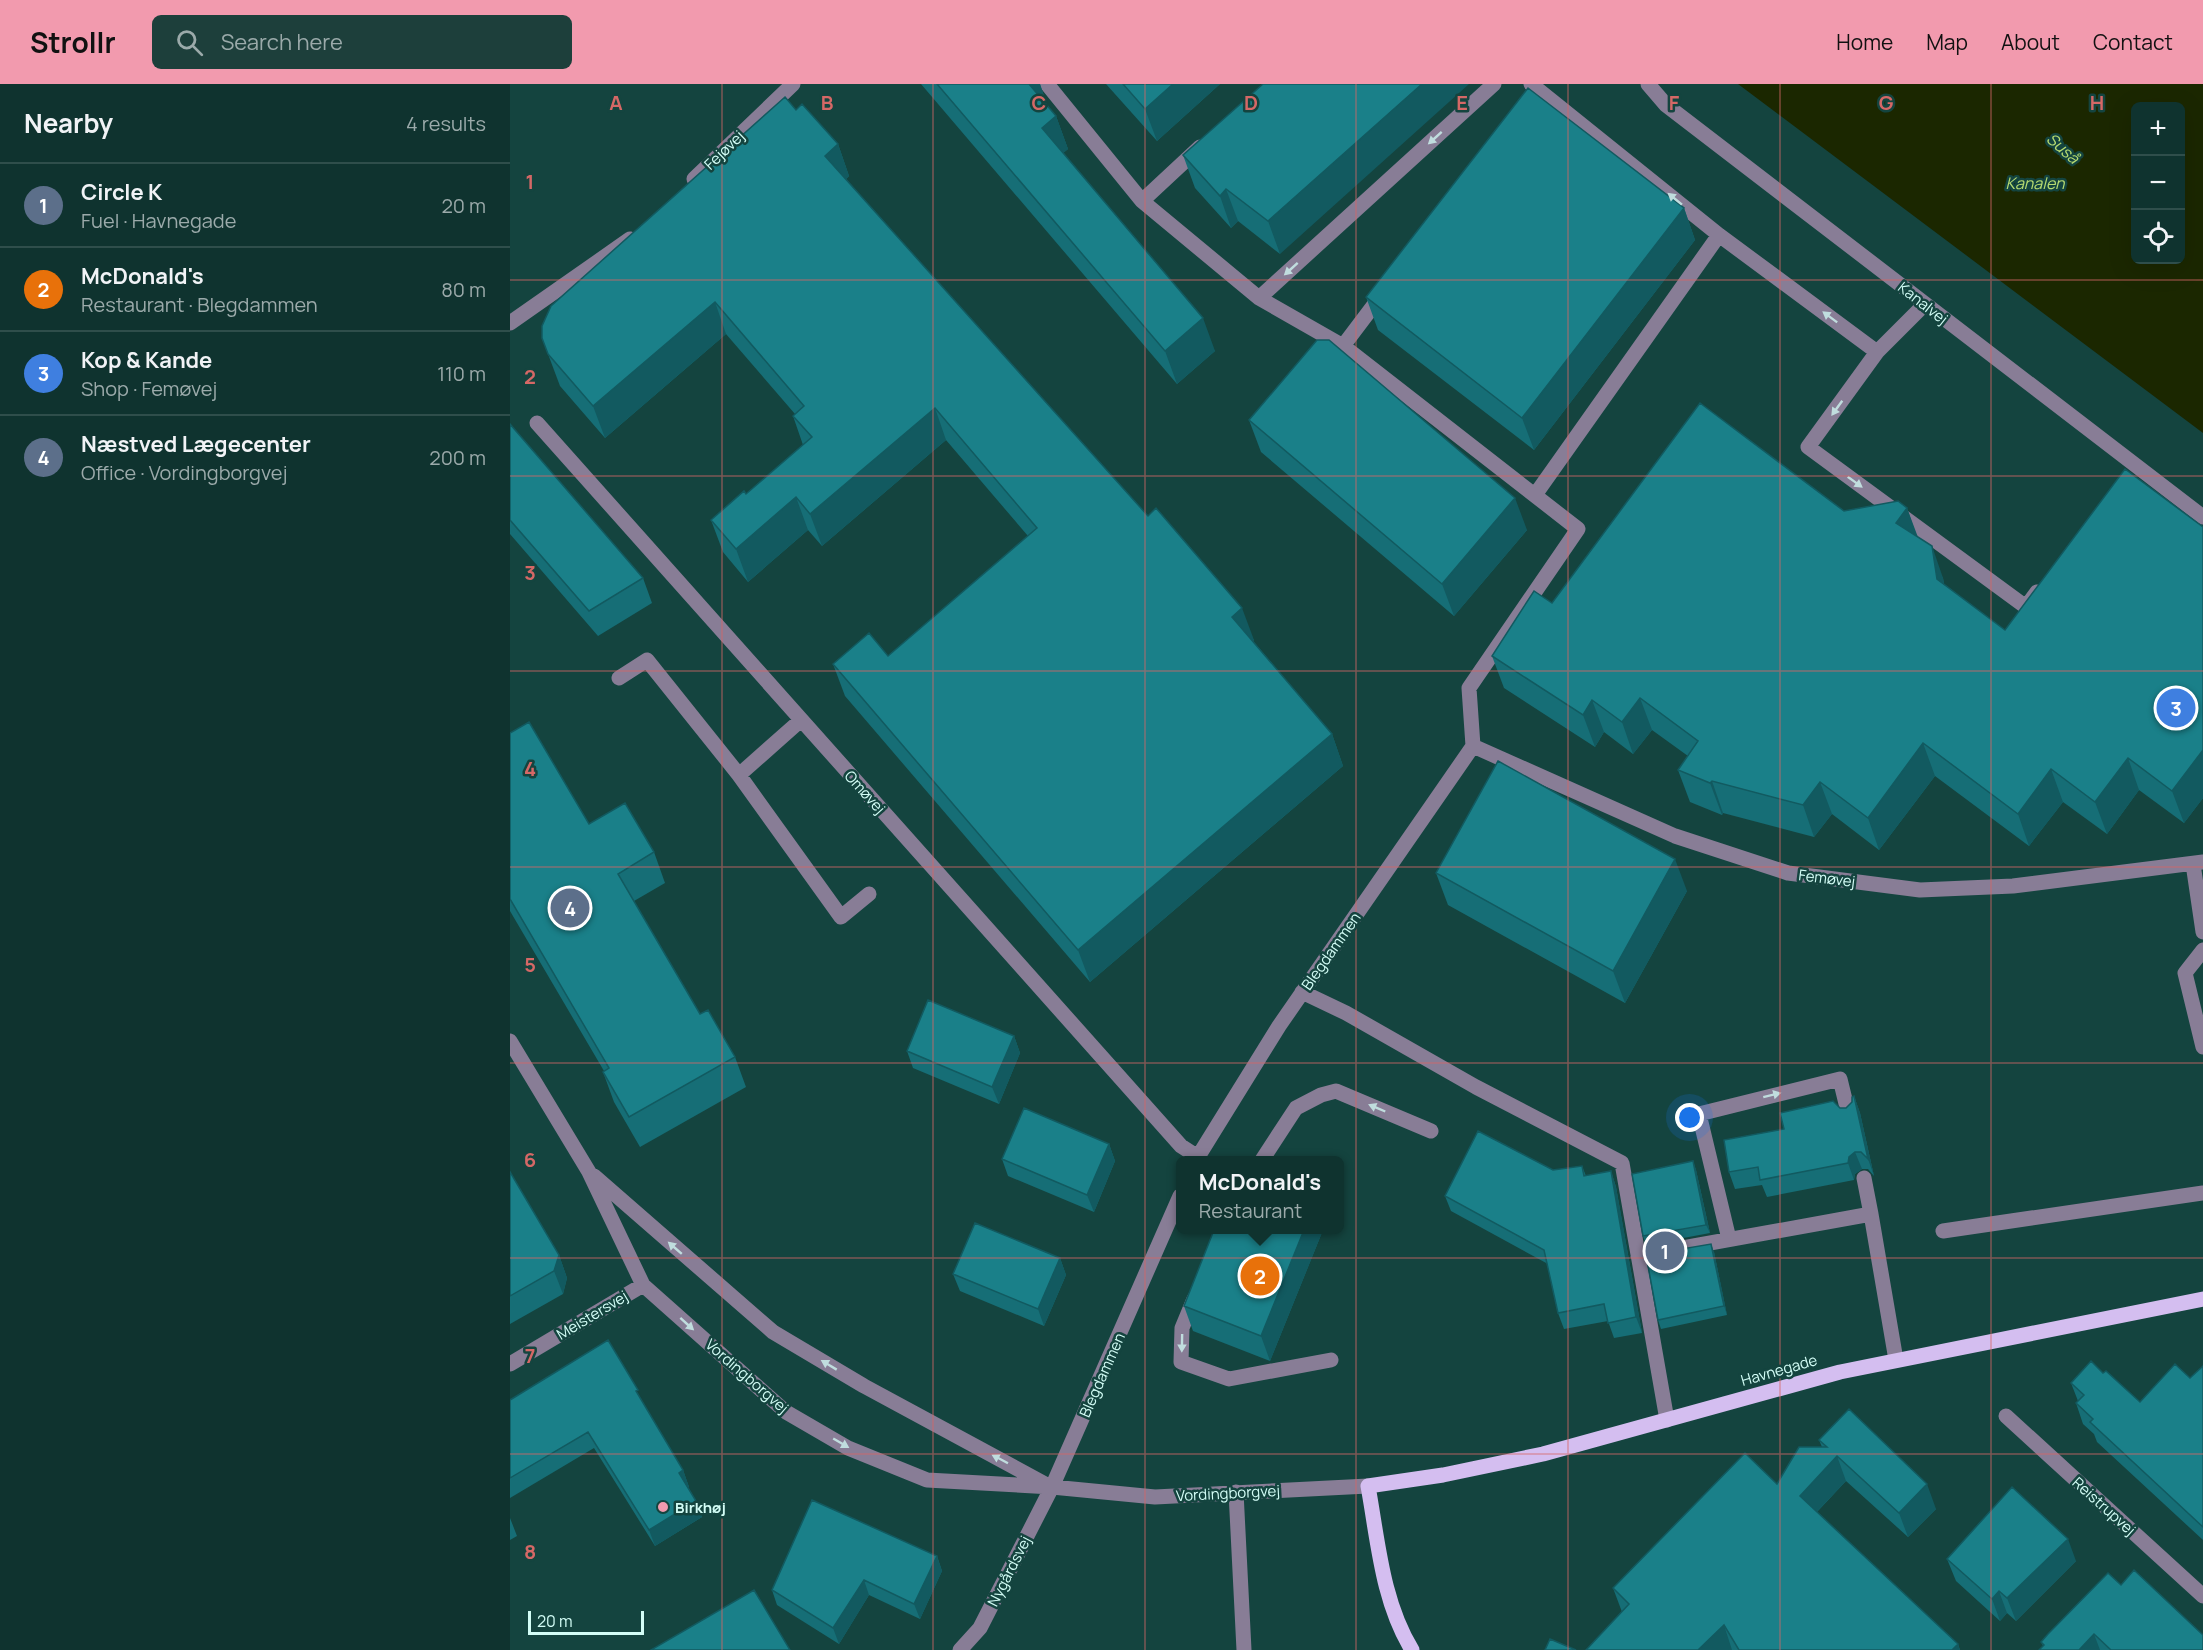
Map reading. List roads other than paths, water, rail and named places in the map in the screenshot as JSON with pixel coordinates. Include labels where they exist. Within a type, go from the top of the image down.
[{"type":"main road","name":"Havnegade","points":[[1368,1486],[1443,1475],[1543,1454],[1840,1372],[2203,1299]]},
{"type":"main road","points":[[1368,1486],[1384,1576],[1399,1628],[1412,1650]]},
{"type":"street","name":"Fejøvej","points":[[682,191],[793,84]]},
{"type":"street","points":[[1047,84],[1142,201],[1259,298],[1343,346],[1578,529],[1469,688],[1473,746]]},
{"type":"street","points":[[1259,298],[1494,84]]},
{"type":"street","name":"Kanalvej","points":[[1648,84],[1666,105],[2203,517]]},
{"type":"street","points":[[1534,92],[1719,235],[1877,352]]},
{"type":"street","points":[[1142,201],[1209,138]]},
{"type":"street","points":[[510,323],[639,233]]},
{"type":"street","points":[[1535,495],[1719,235]]},
{"type":"street","points":[[1343,346],[1394,280]]},
{"type":"street","points":[[1925,304],[1877,352],[1808,447],[2026,607],[2046,580]]},
{"type":"street","name":"Omøvej","points":[[537,423],[1181,1146],[1193,1156]]},
{"type":"street","points":[[619,678],[646,660],[739,775],[841,916],[869,894]]},
{"type":"street","points":[[739,775],[801,720]]},
{"type":"street","name":"Femøvej","points":[[1473,746],[1675,836],[1788,873],[1920,890],[2013,886],[2198,863]]},
{"type":"street","name":"Blegdammen","points":[[1199,1156],[1302,992],[1473,746]]},
{"type":"street","points":[[2198,863],[2203,932]]},
{"type":"street","points":[[2203,950],[2185,973],[2203,1047]]},
{"type":"street","points":[[1302,992],[1346,1013],[1476,1087],[1622,1163],[1667,1420]]},
{"type":"street","name":"Vordingborgvej","points":[[510,1041],[589,1172],[643,1285],[786,1412],[848,1448],[927,1480],[1052,1487],[1155,1497],[1368,1486]]},
{"type":"street","points":[[1729,1239],[1699,1114],[1840,1079],[1849,1116]]},
{"type":"street","points":[[1265,1156],[1296,1108],[1321,1095],[1336,1091],[1431,1131]]},
{"type":"street","name":"Vordingborgvej","points":[[589,1172],[773,1332],[864,1386],[1052,1487]]},
{"type":"street","points":[[1864,1178],[1896,1360]]},
{"type":"street","points":[[1943,1232],[2203,1193]]},
{"type":"street","name":"Blegdammen","points":[[1052,1487],[1176,1205]]},
{"type":"street","points":[[1638,1256],[1871,1214]]},
{"type":"street","points":[[1200,1284],[1182,1329],[1181,1362],[1229,1379],[1331,1360]]},
{"type":"street","name":"Meistersvej","points":[[510,1364],[643,1285]]},
{"type":"street","name":"Reistrupvej","points":[[2006,1416],[2203,1596]]},
{"type":"street","name":"Nygårdsvej","points":[[960,1650],[980,1628],[1052,1487]]},
{"type":"street","points":[[1236,1492],[1244,1650]]},
{"type":"water","name":"Kanalen","points":[[1738,84],[2203,84],[2203,433]]},
{"type":"place","name":"Kop & Kande","points":[[2176,708]]},
{"type":"place","name":"Næstved Lægecenter","points":[[570,908]]},
{"type":"place","name":"Circle K","points":[[1665,1251]]},
{"type":"place","name":"McDonald's","points":[[1260,1276]]},
{"type":"place","name":"Birkhøj","points":[[663,1507]]},
{"type":"water label","name":"Suså","points":[[2063,148]]}]
